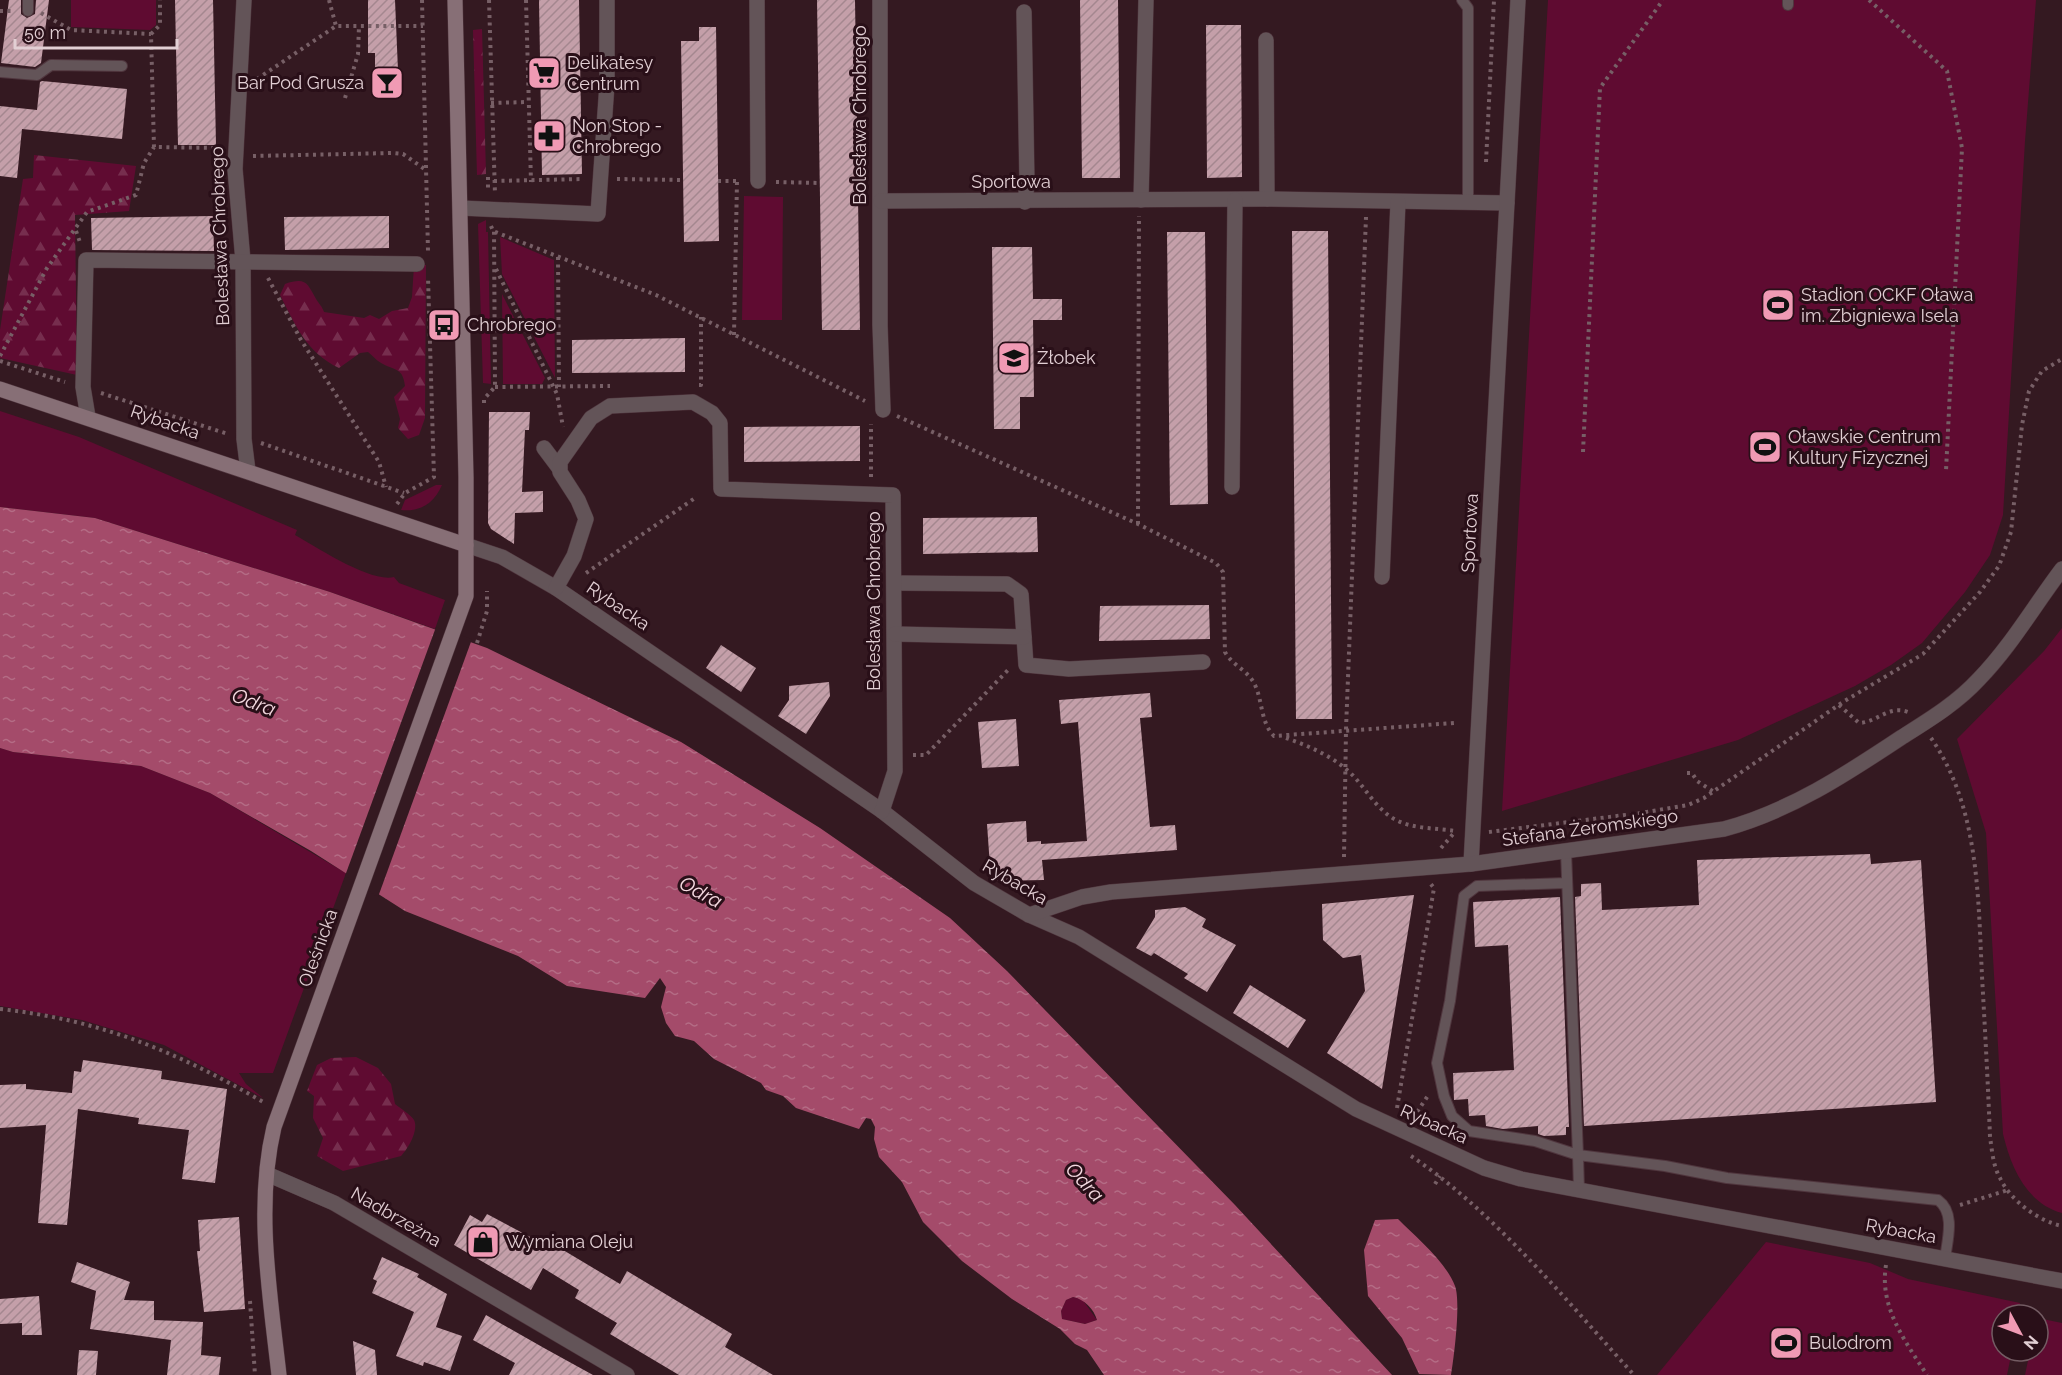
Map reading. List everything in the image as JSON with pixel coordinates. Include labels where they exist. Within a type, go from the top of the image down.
[{"type":"main road","points":[[455,0],[461,208],[466,545]]},
{"type":"main road","name":"Rybacka","points":[[0,389],[466,545]]},
{"type":"main road","name":"Oleśnicka","points":[[279,1375],[270,1299],[265,1202],[274,1127],[466,596],[466,545]]},
{"type":"street","name":"Bolesława Chrobrego","points":[[244,0],[239,79],[243,123],[230,152],[248,261],[244,439],[248,471]]},
{"type":"street","points":[[461,208],[598,214],[602,179],[607,0]]},
{"type":"street","points":[[757,0],[758,181]]},
{"type":"street","name":"Bolesława Chrobrego","points":[[877,407],[881,201],[880,0]]},
{"type":"street","points":[[1141,200],[1146,0]]},
{"type":"street","name":"Sportowa","points":[[1471,864],[1518,0]]},
{"type":"street","points":[[1024,12],[1027,184],[1025,202]]},
{"type":"street","points":[[1266,40],[1267,199]]},
{"type":"street","name":"Sportowa","points":[[881,201],[1267,199],[1507,203]]},
{"type":"street","points":[[1232,487],[1235,200]]},
{"type":"street","points":[[1382,577],[1398,202]]},
{"type":"street","points":[[88,417],[83,387],[86,260],[425,264]]},
{"type":"street","name":"Bolesława Chrobrego","points":[[559,468],[568,448],[591,418],[604,408],[693,402],[712,412],[720,423],[721,489],[893,495],[895,771],[882,811]]},
{"type":"street","points":[[544,448],[559,468],[586,519],[578,547],[556,588]]},
{"type":"street","name":"Rybacka","points":[[466,545],[502,557],[556,588],[882,811],[974,883],[1029,915],[1079,937],[1312,1083],[1394,1128],[1484,1168],[1579,1190],[2062,1281]]},
{"type":"street","name":"Stefana Żeromskiego","points":[[1029,915],[1082,897],[1111,892],[1471,864],[1724,829],[1753,821],[1803,800],[1854,769],[1964,694],[2009,643],[2062,569]]},
{"type":"street","points":[[895,583],[1007,584],[1021,594],[1026,665],[1069,669],[1203,662]]},
{"type":"street","points":[[895,634],[1024,637]]},
{"type":"street","name":"Nadbrzeżna","points":[[267,1174],[334,1203],[627,1375]]},
{"type":"lane","points":[[1462,0],[1468,8],[1468,202]]},
{"type":"lane","points":[[0,72],[37,75],[51,65],[122,66]]},
{"type":"lane","points":[[1566,852],[1579,1190]]},
{"type":"lane","points":[[1566,883],[1477,886],[1464,896],[1450,1001],[1437,1063],[1452,1116],[1469,1131],[1535,1141],[1578,1155],[1728,1178],[1938,1200],[1946,1210],[1949,1224],[1945,1259]]},
{"type":"path","points":[[160,0],[160,25],[151,34],[154,147],[230,152],[393,153],[404,154],[427,171]]},
{"type":"path","points":[[329,0],[336,26]]},
{"type":"path","points":[[394,509],[405,493],[434,477],[425,264],[427,171],[422,0]]},
{"type":"path","points":[[489,0],[495,197]]},
{"type":"path","points":[[526,0],[531,182]]},
{"type":"path","points":[[1485,173],[1494,0]]},
{"type":"path","points":[[1583,452],[1600,88],[1664,0]]},
{"type":"path","points":[[1869,0],[1947,71],[1962,148],[1946,471]]},
{"type":"path","points":[[0,11],[28,6],[71,30],[151,34]]},
{"type":"path","points":[[239,79],[256,79],[336,26],[423,26]]},
{"type":"path","points":[[345,98],[358,54],[360,26]]},
{"type":"path","points":[[491,103],[528,102]]},
{"type":"path","points":[[585,167],[585,179]]},
{"type":"path","points":[[488,177],[489,197]]},
{"type":"path","points":[[494,181],[683,180]]},
{"type":"path","points":[[734,335],[737,181]]},
{"type":"path","points":[[1344,861],[1346,729],[1366,202]]},
{"type":"path","points":[[1128,216],[1139,216],[1138,524]]},
{"type":"path","points":[[484,399],[495,387],[493,231],[489,220]]},
{"type":"path","points":[[493,231],[656,295],[877,407],[1210,558],[1221,567],[1225,652],[1231,662],[1252,680],[1262,704],[1266,729],[1274,736],[1454,723]]},
{"type":"path","points":[[558,256],[557,387],[568,448]]},
{"type":"path","points":[[248,261],[270,280],[301,340],[379,462],[386,487]]},
{"type":"path","points":[[494,266],[557,387]]},
{"type":"path","points":[[690,386],[701,386],[701,317]]},
{"type":"path","points":[[1492,832],[1679,806],[1704,798],[1839,705],[1923,654],[1992,576],[2005,554],[2011,532],[2022,425],[2029,391],[2042,371],[2062,359]]},
{"type":"path","points":[[0,361],[405,493]]},
{"type":"path","points":[[495,387],[620,386]]},
{"type":"path","points":[[871,494],[877,407]]},
{"type":"path","points":[[577,578],[695,498]]},
{"type":"path","points":[[477,643],[487,611],[487,591]]},
{"type":"path","points":[[895,771],[905,754],[926,755],[1013,665],[1026,662]]},
{"type":"path","points":[[1839,705],[1853,721],[1859,723],[1895,710],[1908,713],[1915,718]]},
{"type":"path","points":[[1928,733],[1951,770],[1972,835],[1979,910],[1990,1137],[1996,1169],[2008,1190],[2024,1207],[2052,1224],[2062,1226]]},
{"type":"path","points":[[1283,737],[1321,752],[1345,769],[1383,811],[1399,821],[1414,826],[1455,831]]},
{"type":"path","points":[[1687,773],[1692,773],[1697,781],[1714,792]]},
{"type":"path","points":[[1396,1113],[1434,888],[1430,882],[1421,881]]},
{"type":"path","points":[[0,1009],[80,1023],[136,1039],[172,1053],[262,1101]]},
{"type":"path","points":[[1404,1116],[1413,1119],[1440,1078]]},
{"type":"path","points":[[1435,1184],[1440,1176],[1556,1289],[1634,1375]]},
{"type":"path","points":[[1946,1210],[1985,1195],[2008,1190]]},
{"type":"path","points":[[1889,1249],[1884,1277],[1887,1309],[1927,1375]]},
{"type":"green space","points":[[71,0],[156,0],[156,25],[150,30],[71,27]]},
{"type":"green space","name":"Stadion OCKF Oława im. Zbigniewa Isela","points":[[1548,0],[2036,0],[2025,141],[2003,515],[1990,555],[1965,592],[1922,643],[1855,686],[1738,740],[1502,811]]},
{"type":"green space","points":[[482,29],[486,174],[477,175],[473,30]]},
{"type":"green space","points":[[34,155],[136,166],[129,211],[75,215],[77,375],[0,358],[0,330],[23,179],[33,178]]},
{"type":"green space","points":[[744,196],[783,197],[782,320],[742,320]]},
{"type":"green space","points":[[486,220],[491,384],[483,383],[478,224]]},
{"type":"green space","points":[[500,237],[554,260],[555,378],[502,274]]},
{"type":"green space","points":[[426,265],[425,418],[419,435],[408,439],[398,428],[400,419],[394,397],[405,386],[401,373],[381,363],[368,352],[360,353],[339,368],[328,362],[303,337],[280,295],[285,284],[302,281],[308,285],[324,312],[364,318],[370,315],[379,319],[392,311],[408,308],[412,297],[414,266]]},
{"type":"green space","points":[[502,294],[545,378],[542,384],[503,384]]},
{"type":"green space","points":[[0,411],[79,437],[297,530],[295,535],[358,570],[372,575],[394,577],[399,583],[445,600],[435,629],[330,592],[95,518],[0,507]]},
{"type":"green space","points":[[436,485],[442,485],[435,497],[426,505],[421,508],[401,510],[405,500]]},
{"type":"green space","points":[[2062,628],[2062,1213],[2039,1201],[2022,1182],[2003,1134],[1986,833],[1957,739],[2044,651]]},
{"type":"green space","points":[[0,748],[13,752],[141,766],[210,793],[346,873],[273,1073],[239,1073],[246,1084],[263,1098],[164,1045],[82,1020],[0,1006]]},
{"type":"green space","points":[[356,1057],[378,1068],[391,1084],[395,1104],[413,1118],[415,1129],[410,1144],[401,1156],[343,1171],[317,1156],[323,1138],[313,1118],[314,1096],[307,1091],[317,1065],[331,1058]]},
{"type":"green space","points":[[1766,1242],[1870,1263],[1908,1279],[2020,1303],[1990,1303],[1990,1363],[2010,1363],[2007,1375],[1657,1375]]},
{"type":"green space","points":[[1073,1297],[1082,1299],[1097,1320],[1085,1324],[1062,1319],[1061,1311],[1066,1300]]},
{"type":"green space","points":[[2050,1320],[2062,1323],[2062,1375],[2025,1375],[2028,1363],[2050,1363]]},
{"type":"water","name":"Odra","points":[[0,507],[95,518],[330,592],[487,648],[681,742],[820,828],[950,918],[1007,971],[1235,1205],[1392,1375],[1104,1375],[1087,1350],[1075,1344],[1060,1329],[1012,1299],[962,1261],[923,1222],[902,1182],[879,1157],[874,1139],[875,1127],[871,1119],[866,1118],[859,1129],[796,1108],[783,1096],[766,1090],[761,1083],[714,1059],[694,1041],[675,1036],[666,1023],[661,1007],[666,987],[660,978],[645,998],[567,986],[518,956],[405,911],[311,851],[210,793],[141,766],[13,752],[0,748]],"holes":[[[1073,1297],[1088,1305],[1097,1320],[1085,1324],[1062,1319],[1061,1311],[1066,1300]]]},
{"type":"water","points":[[1398,1219],[1438,1259],[1455,1286],[1457,1316],[1451,1375],[1419,1374],[1402,1338],[1368,1296],[1364,1250],[1375,1220]]},
{"type":"pier","points":[[436,627],[472,639],[378,897],[345,876]]},
{"type":"building","points":[[9,0],[21,0],[21,14],[27,18],[35,14],[36,0],[49,0],[41,63],[35,67],[1,63]]},
{"type":"building","points":[[175,0],[213,0],[216,145],[178,145]]},
{"type":"building","points":[[368,0],[395,0],[399,94],[375,94],[375,53],[368,53]]},
{"type":"building","points":[[539,0],[579,0],[582,174],[542,175]]},
{"type":"building","points":[[817,0],[855,0],[860,330],[822,330]]},
{"type":"building","points":[[1080,0],[1118,0],[1120,178],[1082,178]]},
{"type":"building","points":[[1206,25],[1241,25],[1242,177],[1207,178]]},
{"type":"building","points":[[699,27],[716,27],[719,241],[684,242],[681,41],[699,41]]},
{"type":"building","points":[[40,82],[127,89],[122,139],[22,129],[17,178],[0,176],[0,106],[37,110]]},
{"type":"building","points":[[213,216],[214,251],[92,250],[91,218]]},
{"type":"building","points":[[389,216],[389,248],[285,250],[284,217]]},
{"type":"building","points":[[1292,231],[1328,231],[1332,719],[1296,719]]},
{"type":"building","points":[[1167,232],[1205,232],[1208,504],[1170,505]]},
{"type":"building","name":"Żłobek","points":[[992,247],[1032,247],[1033,299],[1062,299],[1062,320],[1033,320],[1034,397],[1020,397],[1020,429],[994,429]]},
{"type":"building","points":[[685,338],[685,372],[572,373],[572,340]]},
{"type":"building","points":[[489,412],[530,412],[529,430],[525,430],[522,492],[543,491],[543,512],[515,513],[514,544],[491,529],[488,523]]},
{"type":"building","points":[[860,426],[860,461],[744,462],[744,427]]},
{"type":"building","points":[[1037,517],[1038,552],[923,554],[923,518]]},
{"type":"building","points":[[1209,605],[1210,639],[1099,641],[1100,606]]},
{"type":"building","points":[[721,645],[756,668],[741,692],[706,668]]},
{"type":"building","points":[[829,682],[830,696],[806,734],[778,716],[789,700],[789,686]]},
{"type":"building","points":[[1150,693],[1152,717],[1140,718],[1150,827],[1175,825],[1177,850],[1042,860],[1044,880],[991,881],[987,824],[1026,821],[1027,842],[1041,841],[1041,844],[1087,841],[1078,722],[1061,724],[1059,700]]},
{"type":"building","points":[[1016,719],[1019,766],[982,768],[978,722]]},
{"type":"building","points":[[1870,854],[1871,864],[1921,860],[1936,1102],[1584,1126],[1575,897],[1581,896],[1581,884],[1601,883],[1602,910],[1699,905],[1697,860]]},
{"type":"building","points":[[1414,895],[1382,1089],[1327,1053],[1365,991],[1361,955],[1343,958],[1323,940],[1322,904]]},
{"type":"building","points":[[1560,897],[1569,1127],[1566,1127],[1566,1135],[1544,1136],[1538,1134],[1538,1126],[1503,1129],[1486,1126],[1485,1115],[1469,1116],[1468,1099],[1454,1100],[1453,1073],[1514,1070],[1508,945],[1475,947],[1473,902]]},
{"type":"building","points":[[1185,907],[1206,919],[1202,927],[1236,945],[1207,992],[1184,978],[1188,974],[1154,953],[1151,956],[1136,948],[1155,917],[1155,910]]},
{"type":"building","points":[[1250,985],[1306,1020],[1288,1048],[1233,1013]]},
{"type":"building","points":[[83,1060],[162,1071],[161,1079],[227,1089],[215,1183],[182,1179],[189,1130],[138,1124],[139,1118],[78,1109],[67,1225],[38,1223],[46,1125],[0,1128],[0,1085],[26,1084],[26,1089],[72,1093],[74,1071],[81,1072]]},
{"type":"building","points":[[487,1214],[536,1240],[538,1235],[620,1284],[627,1271],[732,1334],[725,1347],[773,1375],[679,1375],[610,1334],[617,1323],[575,1298],[579,1290],[543,1268],[531,1290],[454,1245],[470,1215],[482,1222]]},
{"type":"building","points":[[239,1217],[245,1309],[204,1312],[197,1251],[200,1251],[198,1220]]},
{"type":"building","points":[[382,1257],[419,1274],[417,1277],[447,1294],[436,1327],[462,1336],[450,1371],[424,1362],[423,1366],[396,1356],[414,1312],[372,1293],[377,1281],[373,1279]]},
{"type":"building","points":[[77,1262],[130,1282],[124,1300],[154,1301],[154,1320],[203,1322],[201,1355],[221,1357],[219,1375],[167,1375],[171,1340],[90,1329],[96,1291],[71,1282]]},
{"type":"building","points":[[39,1296],[42,1335],[22,1335],[22,1323],[0,1324],[0,1299]]},
{"type":"building","points":[[486,1315],[593,1375],[509,1375],[515,1363],[473,1340]]},
{"type":"building","points":[[353,1341],[375,1350],[377,1375],[356,1375]]},
{"type":"building","points":[[79,1350],[98,1351],[96,1375],[77,1375]]},
{"type":"place","name":"Delikatesy Centrum","points":[[544,73]]},
{"type":"place","name":"Bar Pod Grusza","points":[[387,83]]},
{"type":"place","name":"Non Stop - Chrobrego","points":[[549,136]]},
{"type":"place","name":"Stadion OCKF Oława im. Zbigniewa Isela","points":[[1778,305]]},
{"type":"place","name":"Chrobrego","points":[[444,325]]},
{"type":"place","name":"Żłobek","points":[[1014,358]]},
{"type":"place","name":"Oławskie Centrum Kultury Fizycznej","points":[[1765,447]]},
{"type":"place","name":"Wymiana Oleju","points":[[483,1242]]},
{"type":"place","name":"Bulodrom","points":[[1786,1343]]}]
